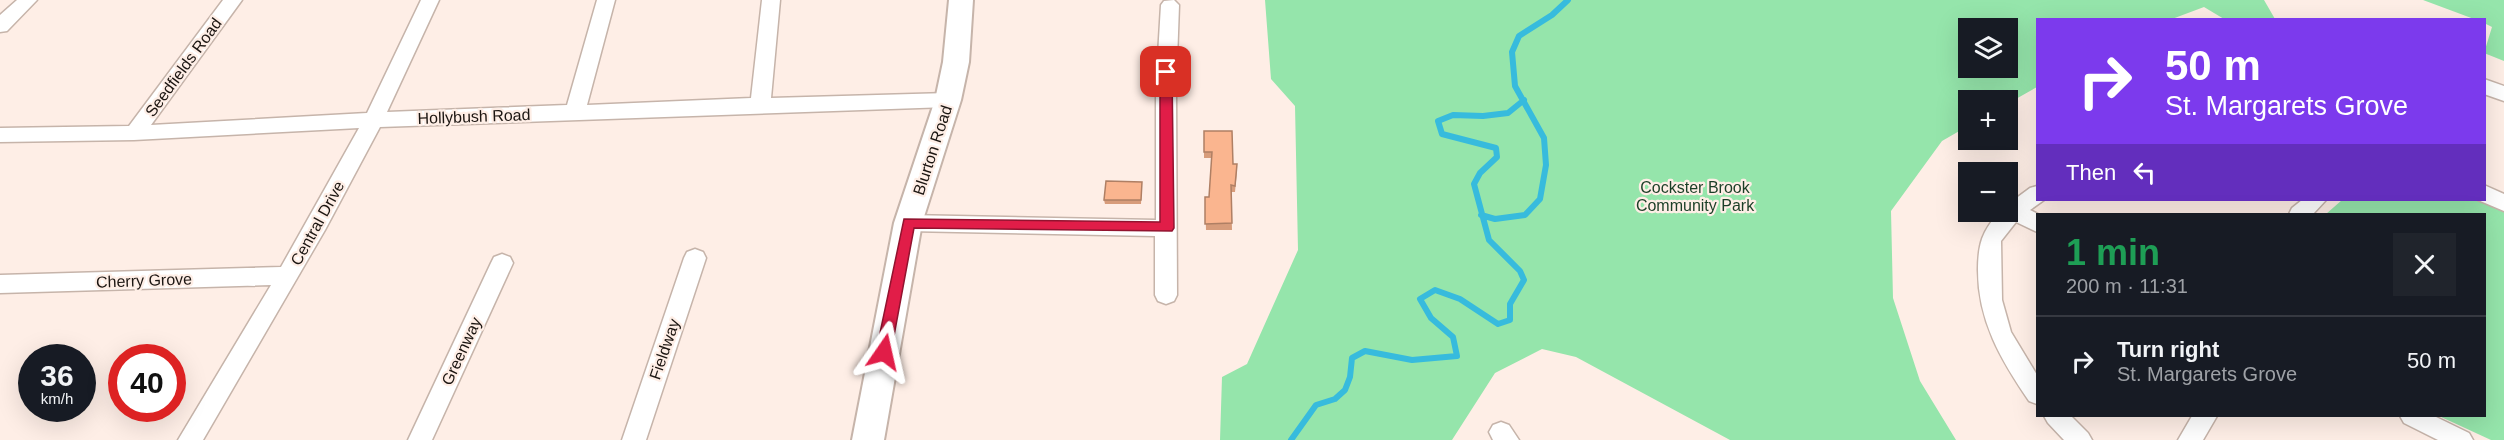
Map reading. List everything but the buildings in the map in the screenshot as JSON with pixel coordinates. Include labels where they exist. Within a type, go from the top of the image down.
[{"type":"street","points":[[0,26],[28,0]]},
{"type":"street","name":"Seedfields Road","points":[[134,133],[232,0]]},
{"type":"street","name":"Central Drive","points":[[190,440],[287,276],[375,120],[406,58],[430,0]]},
{"type":"street","points":[[575,112],[606,0]]},
{"type":"street","points":[[760,105],[771,0]]},
{"type":"street","name":"Blurton Road","points":[[868,440],[908,223],[948,100],[956,62],[961,0]]},
{"type":"street","points":[[1166,295],[1166,89],[1170,4]]},
{"type":"street","points":[[2486,87],[2504,94]]},
{"type":"street","name":"Hollybush Road","points":[[0,135],[134,133],[375,120],[948,100]]},
{"type":"street","points":[[2486,194],[2504,203]]},
{"type":"street","points":[[2018,207],[2036,195]]},
{"type":"street","points":[[2300,213],[2315,201]]},
{"type":"street","points":[[2018,214],[2036,223]]},
{"type":"street","points":[[2003,222],[1991,236],[1988,278],[1992,314],[2013,359],[2036,393]]},
{"type":"street","points":[[908,223],[1167,228]]},
{"type":"street","name":"Fieldway","points":[[634,440],[695,258]]},
{"type":"street","name":"Greenway","points":[[420,440],[501,263]]},
{"type":"street","name":"Cherry Grove","points":[[0,284],[287,276]]},
{"type":"street","points":[[2057,417],[2080,440]]},
{"type":"street","points":[[2190,440],[2204,417]]},
{"type":"street","points":[[2414,417],[2461,440]]},
{"type":"green space","name":"Cockster Brook Community Park","points":[[1265,0],[2264,0],[2274,18],[2222,18],[2204,7],[2175,18],[2036,18],[2036,88],[2018,98],[2018,90],[1958,90],[1958,132],[1942,141],[1891,211],[1893,298],[1920,381],[1956,440],[1730,440],[1576,357],[1542,349],[1495,373],[1452,440],[1220,440],[1222,377],[1247,364],[1298,250],[1295,106],[1271,79]]},
{"type":"green space","points":[[2423,0],[2504,0],[2504,61],[2486,54],[2492,27],[2486,24],[2486,18],[2471,18]]},
{"type":"green space","points":[[2341,201],[2483,201],[2504,212],[2504,440],[2491,440],[2441,417],[2486,417],[2486,213],[2327,213]]},
{"type":"waterway","points":[[1523,101],[1515,86],[1512,52],[1519,36],[1552,15],[1568,0]]},
{"type":"waterway","points":[[1482,215],[1495,219],[1525,215],[1540,199],[1546,165],[1544,138],[1523,101]]},
{"type":"waterway","points":[[1482,215],[1474,184],[1480,173],[1497,157],[1496,148],[1442,134],[1438,121],[1453,115],[1483,116],[1508,113],[1523,101]]},
{"type":"waterway","points":[[1291,440],[1316,405],[1335,399],[1345,390],[1350,377],[1352,358],[1365,351],[1412,360],[1457,356],[1453,337],[1431,318],[1420,299],[1435,290],[1460,299],[1498,324],[1510,320],[1510,304],[1524,280],[1520,271],[1489,240],[1482,215]]},
{"type":"route","points":[[884,352],[908,223],[1167,228],[1166,72]]}]
